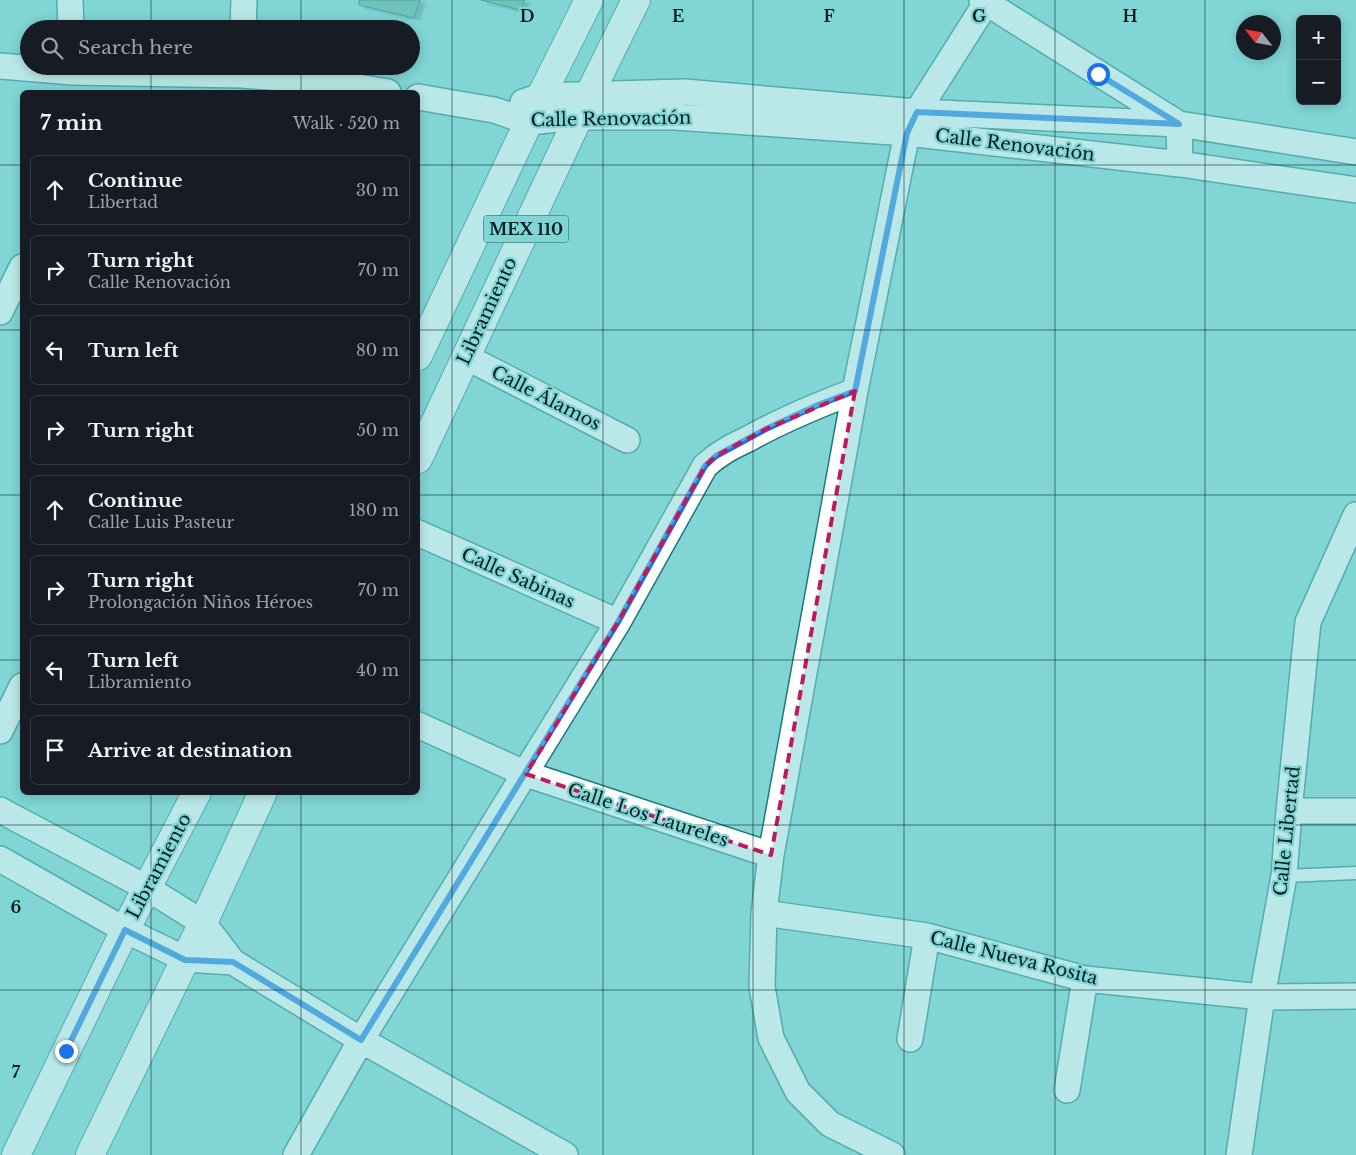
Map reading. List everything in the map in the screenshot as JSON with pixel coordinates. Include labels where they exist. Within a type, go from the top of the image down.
[{"type":"main road","name":"MEX 110","points":[[420,352],[541,96],[589,0]]},
{"type":"main road","name":"Libramiento","points":[[420,456],[583,106],[636,0]]},
{"type":"main road","name":"Libramiento","points":[[16,1155],[125,930],[195,795]]},
{"type":"main road","points":[[90,1155],[203,923],[262,795]]},
{"type":"street","points":[[70,0],[71,20]]},
{"type":"street","points":[[243,20],[244,0]]},
{"type":"street","points":[[876,1152],[830,1124],[798,1092],[771,1038],[762,986],[764,913],[771,855],[855,391],[912,122],[985,1],[1179,124],[1180,164]]},
{"type":"street","points":[[0,66],[20,68]]},
{"type":"street","points":[[82,76],[108,75]]},
{"type":"street","points":[[264,75],[319,87],[360,90]]},
{"type":"street","name":"Calle Renovación","points":[[494,110],[541,96],[583,106],[676,117],[912,122],[1179,124],[1356,152]]},
{"type":"street","name":"Calle Renovación","points":[[420,97],[494,110],[529,122],[583,106]]},
{"type":"street","name":"Calle Renovación","points":[[912,122],[1356,190]]},
{"type":"street","points":[[0,312],[20,271]]},
{"type":"street","name":"Calle Álamos","points":[[466,357],[627,440]]},
{"type":"street","points":[[296,1155],[361,1040],[618,622],[705,466],[716,456],[766,429],[818,405],[855,391]]},
{"type":"street","name":"Calle Libertad","points":[[1239,1155],[1262,997],[1284,876],[1308,622],[1356,515]]},
{"type":"street","name":"Calle Sabinas","points":[[420,534],[618,622]]},
{"type":"street","points":[[0,731],[20,690]]},
{"type":"street","name":"Calle Los Laureles","points":[[420,726],[526,774],[771,855]]},
{"type":"street","points":[[0,810],[147,888],[203,923],[233,962],[361,1040],[565,1155]]},
{"type":"street","points":[[1289,811],[1356,811]]},
{"type":"street","points":[[0,860],[125,930],[185,960],[233,962]]},
{"type":"street","name":"Calle Nueva Rosita","points":[[764,913],[927,936],[1085,979],[1262,997],[1356,996]]},
{"type":"street","points":[[910,1039],[927,936]]},
{"type":"street","points":[[1067,1090],[1085,979]]},
{"type":"lane","points":[[1284,876],[1356,873]]},
{"type":"highlighted area","points":[[855,391],[771,855],[526,774],[618,622],[705,466],[716,456],[766,429]]},
{"type":"building","points":[[359,0],[420,0],[414,18],[359,5]]},
{"type":"building","points":[[481,0],[525,0],[520,10]]},
{"type":"route","points":[[66,1051],[125,930],[185,960],[233,962],[361,1040],[618,622],[705,466],[716,456],[766,429],[818,405],[855,391],[907,133],[917,112],[1179,124],[1098,74]]}]
